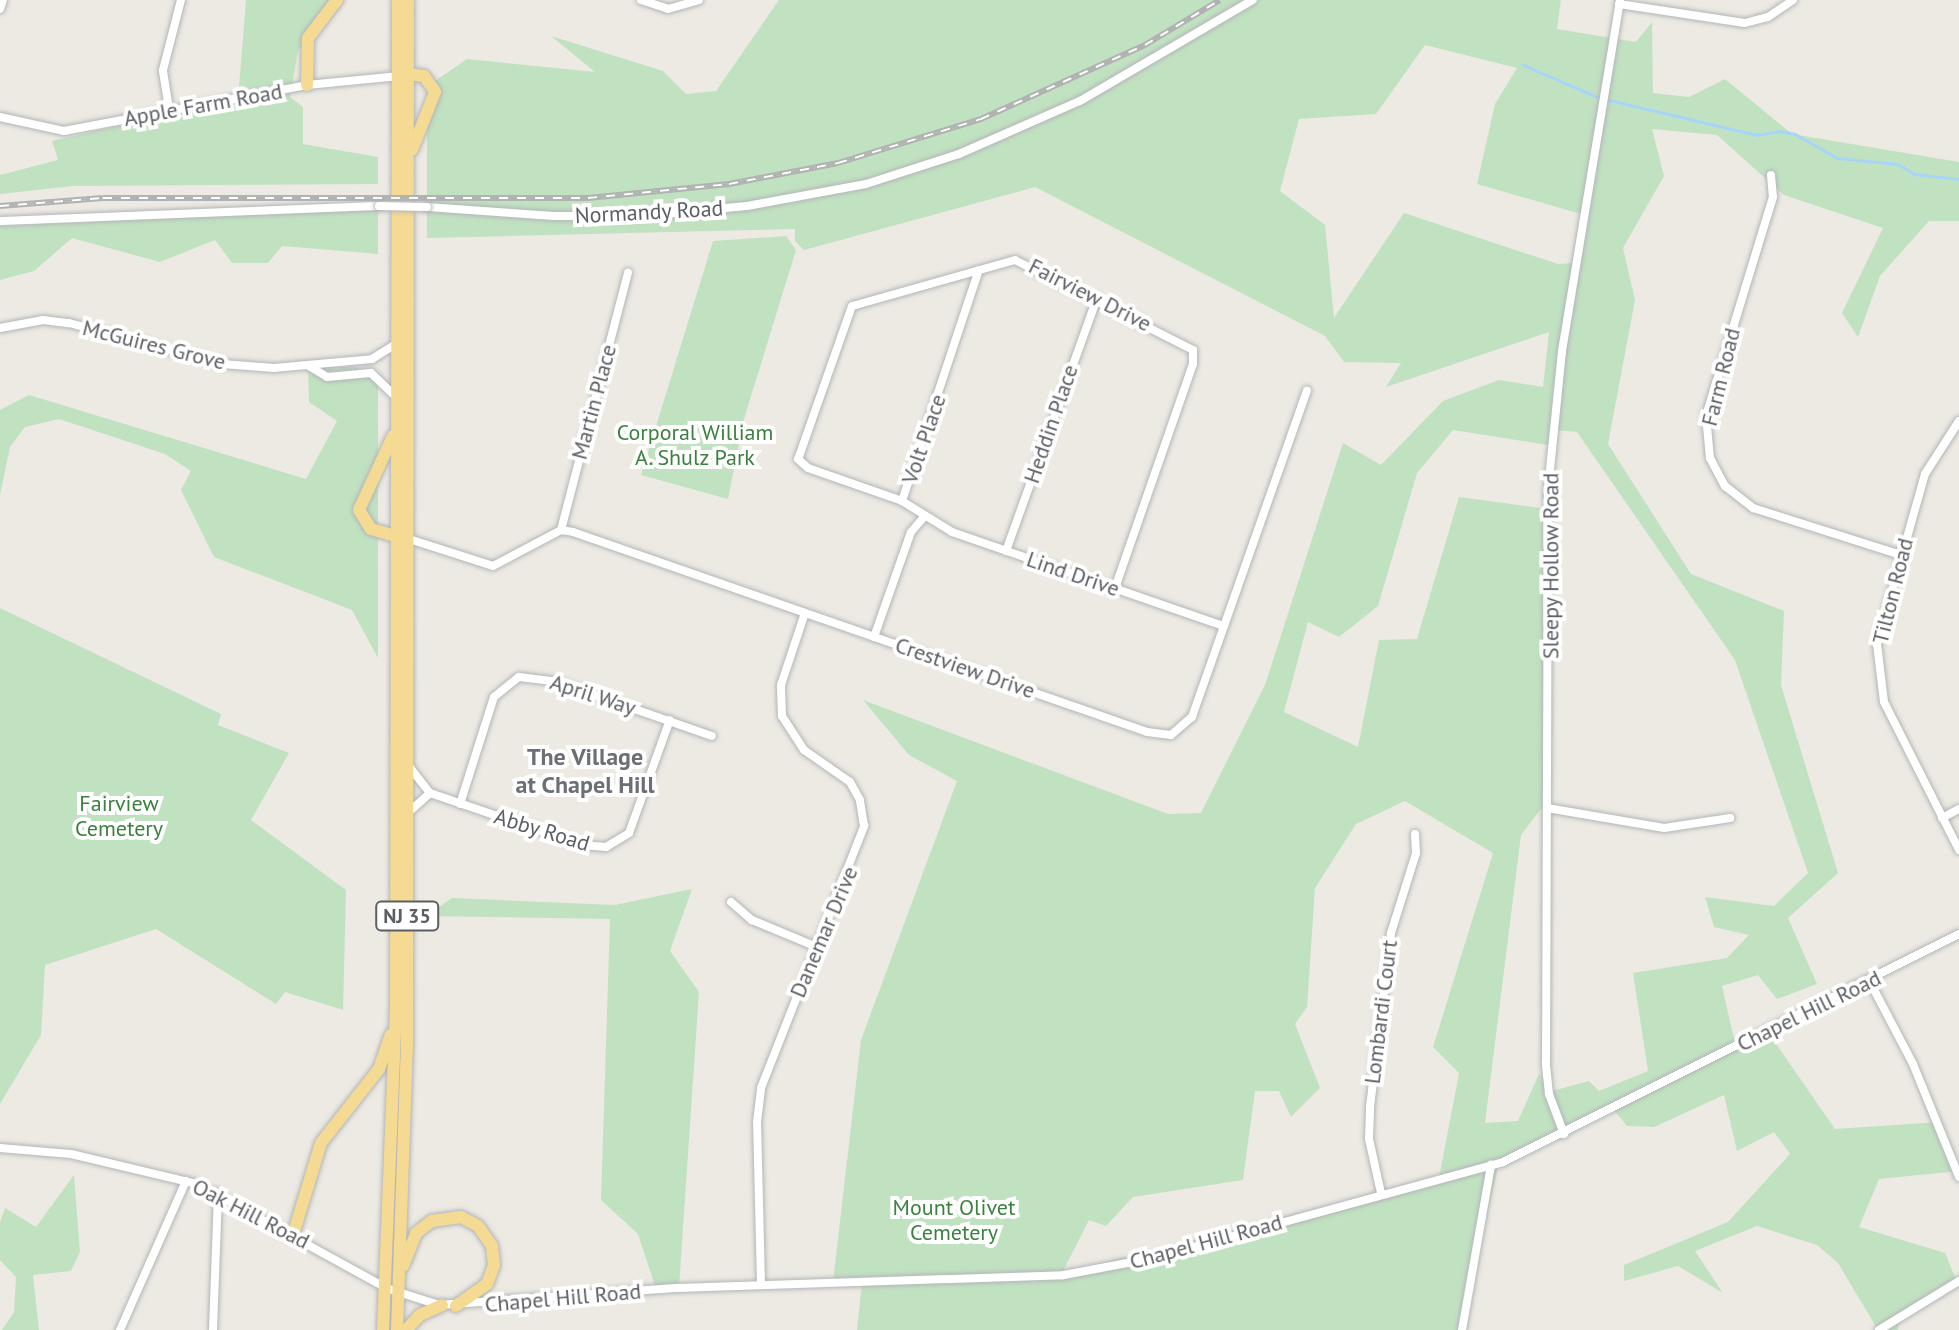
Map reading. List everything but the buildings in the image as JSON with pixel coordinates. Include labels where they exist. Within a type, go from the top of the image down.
[{"type":"highway","points":[[307,85],[308,38],[337,0]]},
{"type":"highway","name":"NJ 35","points":[[397,1330],[391,1290],[408,168],[398,0]]},
{"type":"highway","name":"NJ 35","points":[[383,1330],[391,1290],[405,1118],[408,765],[404,538],[394,433],[394,345],[408,0]]},
{"type":"highway","points":[[403,76],[424,76],[435,92],[408,168]]},
{"type":"highway","points":[[394,433],[359,510],[371,529],[404,538]]},
{"type":"highway","points":[[293,1235],[313,1160],[331,1129],[379,1069],[396,1009]]},
{"type":"highway","points":[[391,1290],[416,1233],[440,1218],[461,1217],[489,1237],[495,1260],[487,1284],[449,1306],[420,1315],[406,1330]]},
{"type":"street","points":[[0,9],[3,0]]},
{"type":"street","points":[[169,109],[163,74],[181,0]]},
{"type":"street","points":[[645,1],[676,8],[699,0]]},
{"type":"street","name":"Normandy Road","points":[[0,221],[379,206],[554,216],[641,216],[747,206],[866,184],[1043,119],[1126,79],[1253,0]]},
{"type":"street","points":[[1619,2],[1745,23],[1768,17],[1793,0]]},
{"type":"street","name":"Sleepy Hollow Road","points":[[1564,1134],[1554,1113],[1547,1072],[1548,489],[1562,351],[1619,2]]},
{"type":"street","name":"Apple Farm Road","points":[[0,117],[55,132],[307,85],[403,76]]},
{"type":"street","name":"Farm Road","points":[[1771,175],[1773,197],[1706,416],[1710,458],[1725,486],[1753,508],[1901,555]]},
{"type":"street","name":"Fairview Drive","points":[[902,501],[798,459],[852,306],[1022,261],[1193,350],[1193,364],[1115,588]]},
{"type":"street","name":"Volt Place","points":[[874,637],[911,532],[925,516],[902,501],[979,270]]},
{"type":"street","name":"Martin Place","points":[[561,530],[628,273]]},
{"type":"street","name":"Heddin Place","points":[[1006,551],[1097,298]]},
{"type":"street","name":"McGuires Grove","points":[[0,328],[43,320],[69,323],[222,364],[309,366],[372,359],[394,345]]},
{"type":"street","name":"McGuires Grove","points":[[309,366],[327,377],[371,373],[394,395]]},
{"type":"street","name":"Crestview Drive","points":[[561,530],[1167,736],[1189,723],[1307,391]]},
{"type":"street","name":"Tilton Road","points":[[1959,421],[1925,474],[1879,632],[1879,680],[1892,721],[1959,850]]},
{"type":"street","name":"Lind Drive","points":[[925,516],[1006,551],[1224,626]]},
{"type":"street","points":[[404,538],[493,566],[561,530]]},
{"type":"street","name":"Danemar Drive","points":[[761,1284],[759,1096],[857,852],[863,816],[850,782],[804,750],[782,716],[781,685],[805,613]]},
{"type":"street","name":"April Way","points":[[460,804],[494,697],[519,677],[557,682],[712,736]]},
{"type":"street","name":"Abby Road","points":[[430,793],[582,845],[613,846],[629,833],[670,720]]},
{"type":"street","points":[[408,765],[430,793],[419,797],[408,815]]},
{"type":"street","points":[[1547,808],[1664,828],[1730,818]]},
{"type":"street","points":[[1942,818],[1959,809]]},
{"type":"street","name":"Lombardi Court","points":[[1381,1193],[1369,1139],[1370,1107],[1391,933],[1416,853],[1415,834]]},
{"type":"street","points":[[731,902],[747,917],[817,947]]},
{"type":"street","name":"Chapel Hill Road","points":[[391,1290],[449,1306],[761,1284],[1064,1275],[1153,1258],[1491,1165],[1564,1134],[1870,982],[1959,934]]},
{"type":"street","points":[[1870,982],[1913,1064],[1959,1177]]},
{"type":"street","name":"Oak Hill Road","points":[[0,1148],[71,1154],[186,1181],[218,1193],[391,1290]]},
{"type":"street","points":[[1462,1330],[1491,1165]]},
{"type":"street","points":[[120,1330],[186,1181]]},
{"type":"street","points":[[213,1330],[218,1193]]},
{"type":"street","points":[[1879,1330],[1959,1281]]},
{"type":"green space","points":[[246,0],[334,0],[298,51],[290,97],[303,107],[303,144],[378,157],[378,184],[73,186],[0,194],[0,175],[58,160],[52,141],[238,99]]},
{"type":"green space","name":"Mount Olivet Cemetery","points":[[779,0],[1561,0],[1557,29],[1636,42],[1652,22],[1653,93],[1689,97],[1725,79],[1792,134],[1959,162],[1959,221],[1929,221],[1880,276],[1858,337],[1842,313],[1883,228],[1784,195],[1717,135],[1652,129],[1664,176],[1623,248],[1635,300],[1608,444],[1691,574],[1784,611],[1781,685],[1838,873],[1788,918],[1817,984],[1777,999],[1758,975],[1722,986],[1736,1048],[1772,1038],[1835,1129],[1939,1122],[1959,1171],[1879,1179],[1859,1227],[1945,1253],[1957,1282],[1899,1317],[1898,1330],[1878,1330],[1838,1263],[1817,1245],[1757,1226],[1695,1251],[1723,1293],[1678,1266],[1624,1281],[1624,1265],[1728,1222],[1790,1154],[1774,1132],[1737,1151],[1724,1095],[1654,1127],[1627,1126],[1614,1110],[1500,1159],[1459,1330],[857,1330],[862,1282],[833,1282],[861,1040],[957,781],[909,755],[863,700],[1168,814],[1201,813],[1265,685],[1343,443],[1381,465],[1443,401],[1499,380],[1543,387],[1549,332],[1386,387],[1401,363],[1344,362],[1325,336],[1035,187],[804,250],[795,241],[795,229],[427,238],[427,93],[435,81],[467,59],[595,72],[551,36],[663,71],[686,94],[716,91]],"holes":[[[1425,45],[1517,68],[1495,104],[1477,184],[1581,214],[1574,263],[1558,264],[1404,213],[1334,318],[1325,225],[1280,191],[1299,119],[1376,114]],[[1453,430],[1554,446],[1555,430],[1577,432],[1735,660],[1808,873],[1774,906],[1705,897],[1714,927],[1749,935],[1727,958],[1633,973],[1648,1071],[1599,1091],[1589,1081],[1552,1091],[1539,1074],[1518,1121],[1485,1123],[1521,835],[1548,800],[1549,509],[1459,497],[1417,639],[1379,640],[1358,747],[1284,712],[1308,622],[1339,637],[1378,606],[1417,473]],[[1405,801],[1493,853],[1433,1047],[1459,1073],[1439,1178],[1062,1273],[1089,1220],[1106,1226],[1133,1197],[1243,1180],[1255,1091],[1279,1091],[1291,1117],[1320,1088],[1295,1024],[1307,1007],[1315,888],[1356,824]]]},
{"type":"green space","points":[[378,211],[378,254],[282,246],[268,263],[232,263],[215,240],[160,262],[72,238],[34,271],[0,280],[0,226]]},
{"type":"green space","name":"Corporal William A. Shulz Park","points":[[786,236],[796,250],[744,419],[728,499],[641,475],[713,241]]},
{"type":"green space","points":[[308,367],[355,367],[378,381],[378,658],[352,610],[214,557],[181,490],[191,471],[165,454],[59,419],[25,427],[10,447],[0,495],[0,410],[29,395],[306,479],[337,421],[309,402]]},
{"type":"green space","name":"Fairview Cemetery","points":[[0,608],[221,714],[218,725],[289,753],[251,820],[346,890],[343,1010],[285,992],[276,1004],[156,929],[45,965],[41,1035],[0,1104]]},
{"type":"green space","points":[[692,889],[670,951],[699,992],[679,1287],[656,1289],[638,1234],[601,1200],[610,919],[426,916],[452,898],[615,905]]},
{"type":"green space","points":[[74,1175],[80,1252],[71,1271],[33,1275],[39,1330],[2,1330],[14,1312],[16,1277],[0,1260],[0,1222],[5,1208],[36,1227]]},
{"type":"waterway","points":[[1523,65],[1597,97]]},
{"type":"waterway","points":[[1609,100],[1757,135],[1779,131],[1795,134],[1837,158],[1898,164],[1914,174],[1959,179]]},
{"type":"railway","points":[[0,206],[103,198],[588,198],[729,184],[838,163],[981,119],[1145,45],[1220,0]]},
{"type":"district","name":"The Village at Chapel Hill","points":[[585,771]]}]
